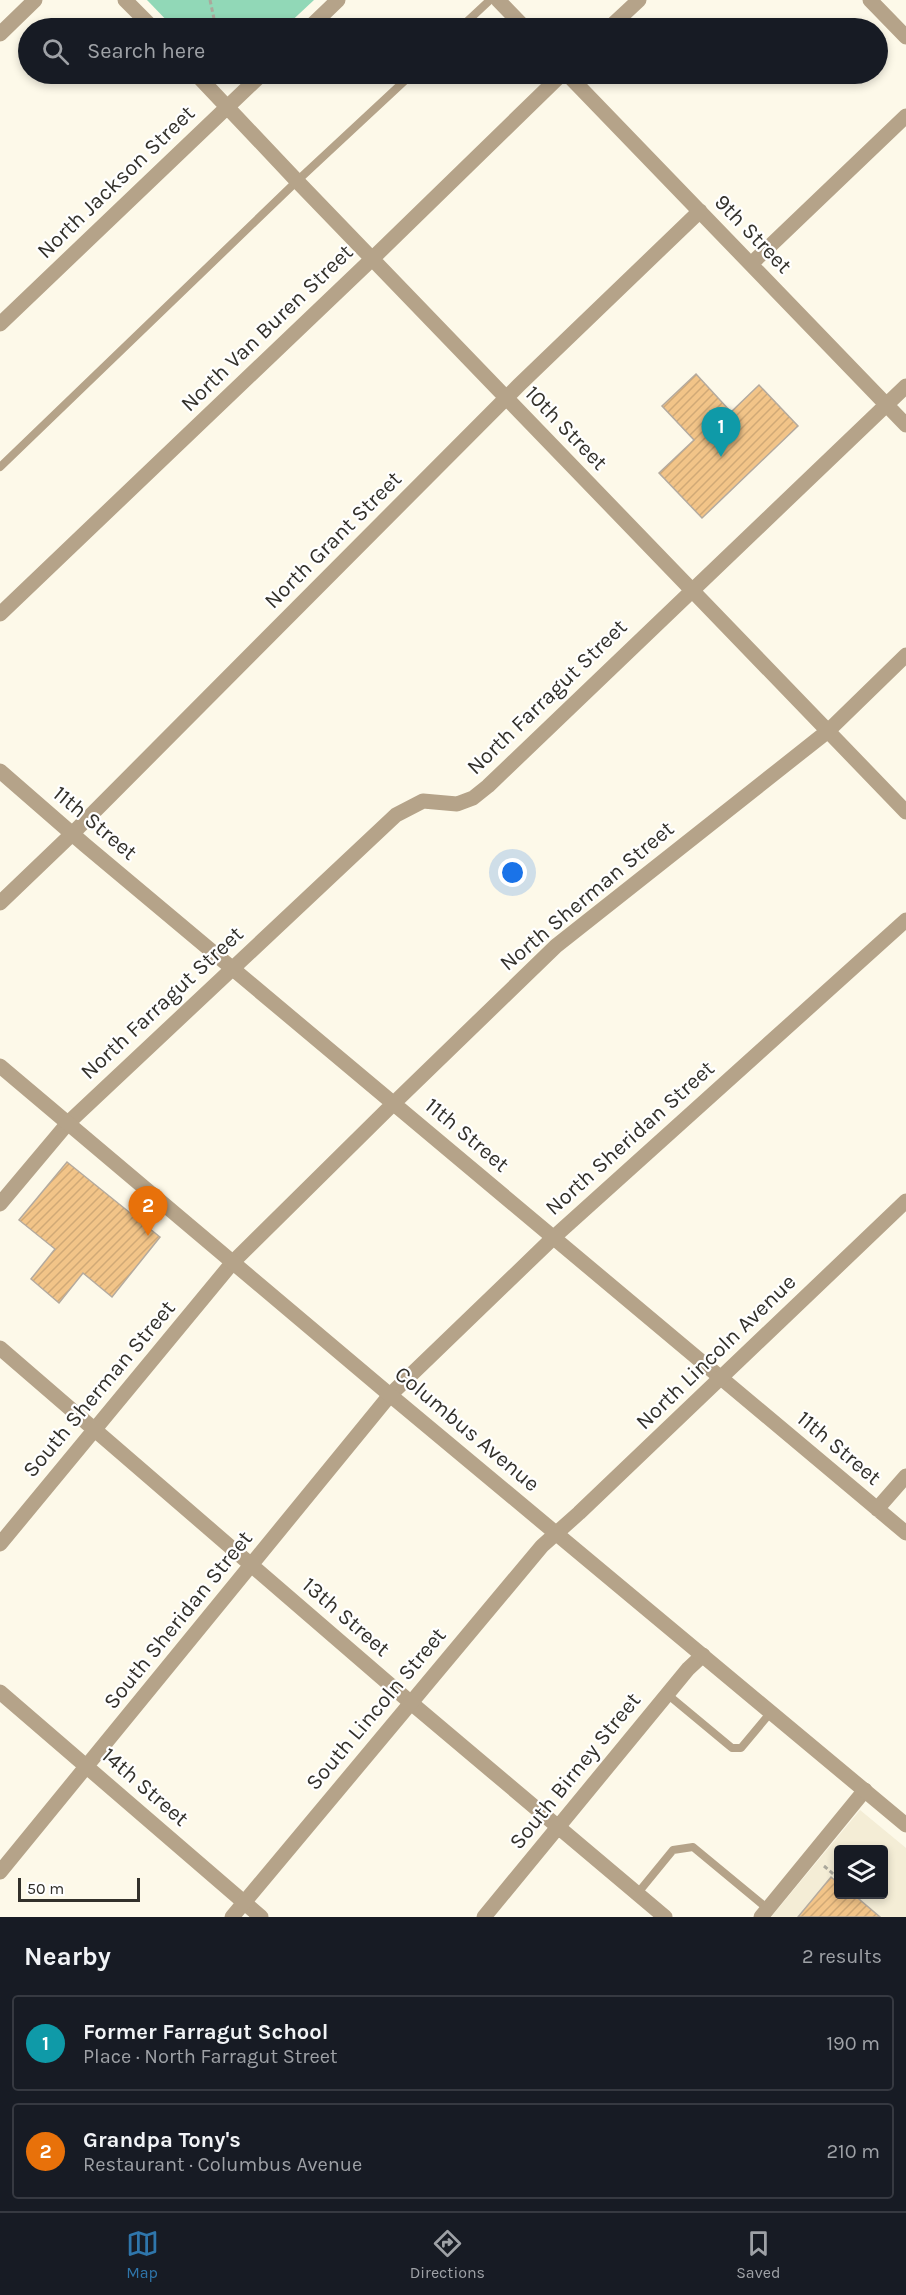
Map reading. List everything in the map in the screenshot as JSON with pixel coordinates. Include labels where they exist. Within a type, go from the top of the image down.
[{"type":"street","points":[[0,33],[35,0]]},
{"type":"street","points":[[125,0],[143,18]]},
{"type":"street","points":[[319,18],[338,0]]},
{"type":"street","points":[[498,0],[515,18]]},
{"type":"street","points":[[620,18],[639,0]]},
{"type":"street","points":[[870,0],[888,18]]},
{"type":"street","points":[[888,18],[906,37]]},
{"type":"street","name":"10th Street","points":[[205,84],[906,812]]},
{"type":"street","name":"North Jackson Street","points":[[0,324],[251,84]]},
{"type":"street","name":"North Van Buren Street","points":[[0,614],[552,84]]},
{"type":"street","name":"9th Street","points":[[577,84],[906,425]]},
{"type":"street","points":[[751,264],[906,116]]},
{"type":"street","name":"North Grant Street","points":[[0,903],[72,834],[506,398],[700,211]]},
{"type":"street","name":"North Farragut Street","points":[[0,1204],[68,1123],[396,815],[423,801],[457,804],[473,798],[906,386]]},
{"type":"street","name":"North Sherman Street","points":[[233,1262],[556,946],[828,731],[906,655]]},
{"type":"street","name":"11th Street","points":[[0,771],[72,834],[906,1533]]},
{"type":"street","name":"North Sheridan Street","points":[[390,1395],[554,1237],[906,920]]},
{"type":"street","name":"Columbus Avenue","points":[[0,1066],[906,1825]]},
{"type":"street","name":"North Lincoln Avenue","points":[[557,1534],[906,1202]]},
{"type":"street","name":"South Sherman Street","points":[[0,1544],[233,1262]]},
{"type":"street","name":"13th Street","points":[[0,1348],[410,1702],[665,1917]]},
{"type":"street","name":"South Sheridan Street","points":[[0,1872],[390,1395]]},
{"type":"street","points":[[877,1509],[906,1476]]},
{"type":"street","name":"South Lincoln Street","points":[[232,1917],[542,1546],[557,1534]]},
{"type":"street","name":"South Birney Street","points":[[484,1917],[687,1669],[703,1655]]},
{"type":"street","name":"14th Street","points":[[0,1692],[261,1917]]},
{"type":"street","points":[[764,1913],[865,1790]]},
{"type":"lane","points":[[471,18],[490,0]]},
{"type":"lane","points":[[0,467],[297,181],[401,84]]},
{"type":"lane","points":[[668,1694],[732,1748],[741,1748],[771,1712]]},
{"type":"lane","points":[[637,1894],[673,1850],[693,1847],[764,1913]]},
{"type":"path","points":[[210,0],[214,18]]},
{"type":"path","points":[[824,1866],[834,1875]]},
{"type":"shaded area","points":[[860,1810],[906,1848],[906,1917],[771,1917]]},
{"type":"green space","points":[[147,0],[314,0],[295,18],[164,18]]},
{"type":"building","points":[[696,374],[731,412],[759,385],[798,426],[702,518],[659,473],[694,440],[662,406]]},
{"type":"building","points":[[67,1162],[160,1237],[112,1297],[83,1273],[59,1303],[31,1279],[55,1249],[19,1220]]},
{"type":"building","points":[[831,1877],[834,1880],[834,1899],[859,1899],[880,1917],[798,1917]]},
{"type":"place","name":"Former Farragut School","points":[[721,457]]},
{"type":"place","name":"Grandpa Tony's","points":[[148,1236]]}]
